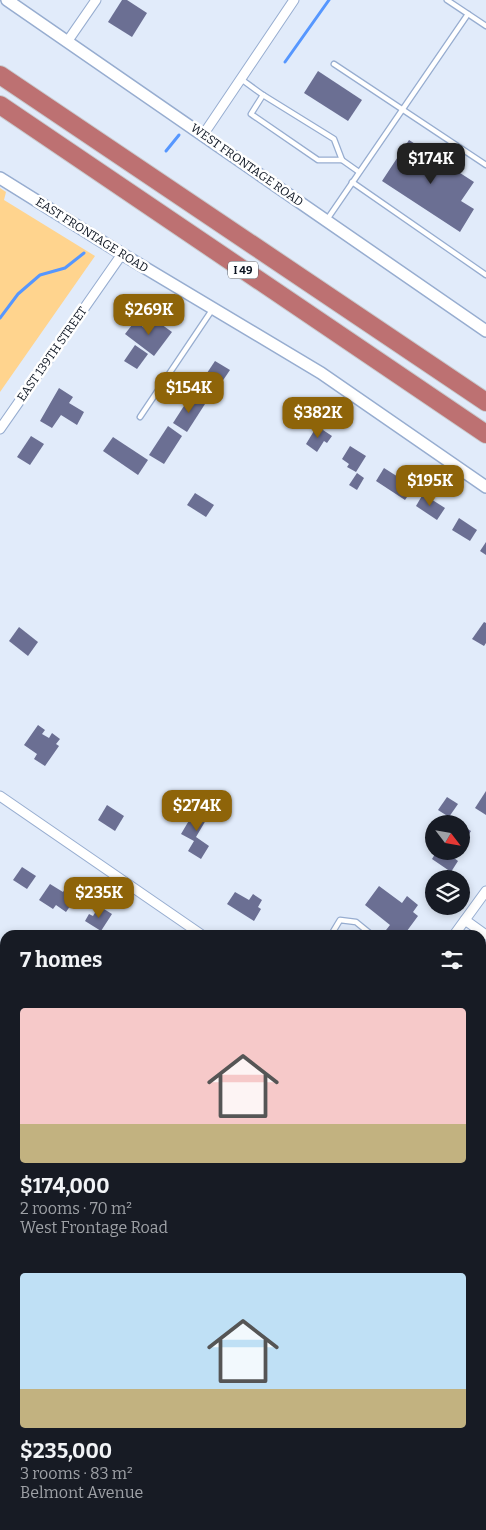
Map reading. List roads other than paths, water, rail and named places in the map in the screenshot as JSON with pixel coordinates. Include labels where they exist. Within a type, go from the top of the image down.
[{"type":"highway","name":"I 49","points":[[0,75],[486,402]]},
{"type":"highway","name":"I 49","points":[[0,105],[486,434]]},
{"type":"street","name":"WEST FRONTAGE ROAD","points":[[7,0],[486,331]]},
{"type":"street","points":[[67,42],[96,0]]},
{"type":"street","points":[[203,135],[294,0]]},
{"type":"street","name":"EAST FRONTAGE ROAD","points":[[0,178],[321,374],[486,487]]},
{"type":"street","name":"EAST 139TH STREET","points":[[0,429],[122,254]]},
{"type":"street","points":[[0,796],[195,930]]},
{"type":"street","points":[[458,930],[486,891]]},
{"type":"street","points":[[465,920],[479,930]]},
{"type":"lane","points":[[447,0],[486,26]]},
{"type":"lane","points":[[326,221],[468,14]]},
{"type":"lane","points":[[334,64],[486,165]]},
{"type":"lane","points":[[242,79],[263,95],[334,139],[342,160],[359,172]]},
{"type":"lane","points":[[263,95],[251,114],[318,160],[342,160]]},
{"type":"lane","points":[[352,182],[486,275]]},
{"type":"lane","points":[[140,417],[212,309]]},
{"type":"lane","points":[[333,930],[340,920],[356,922],[366,930]]},
{"type":"waterway","points":[[285,62],[329,0]]},
{"type":"waterway","points":[[166,151],[179,135]]},
{"type":"waterway","points":[[0,318],[18,294],[40,275],[65,268],[84,253]]}]
